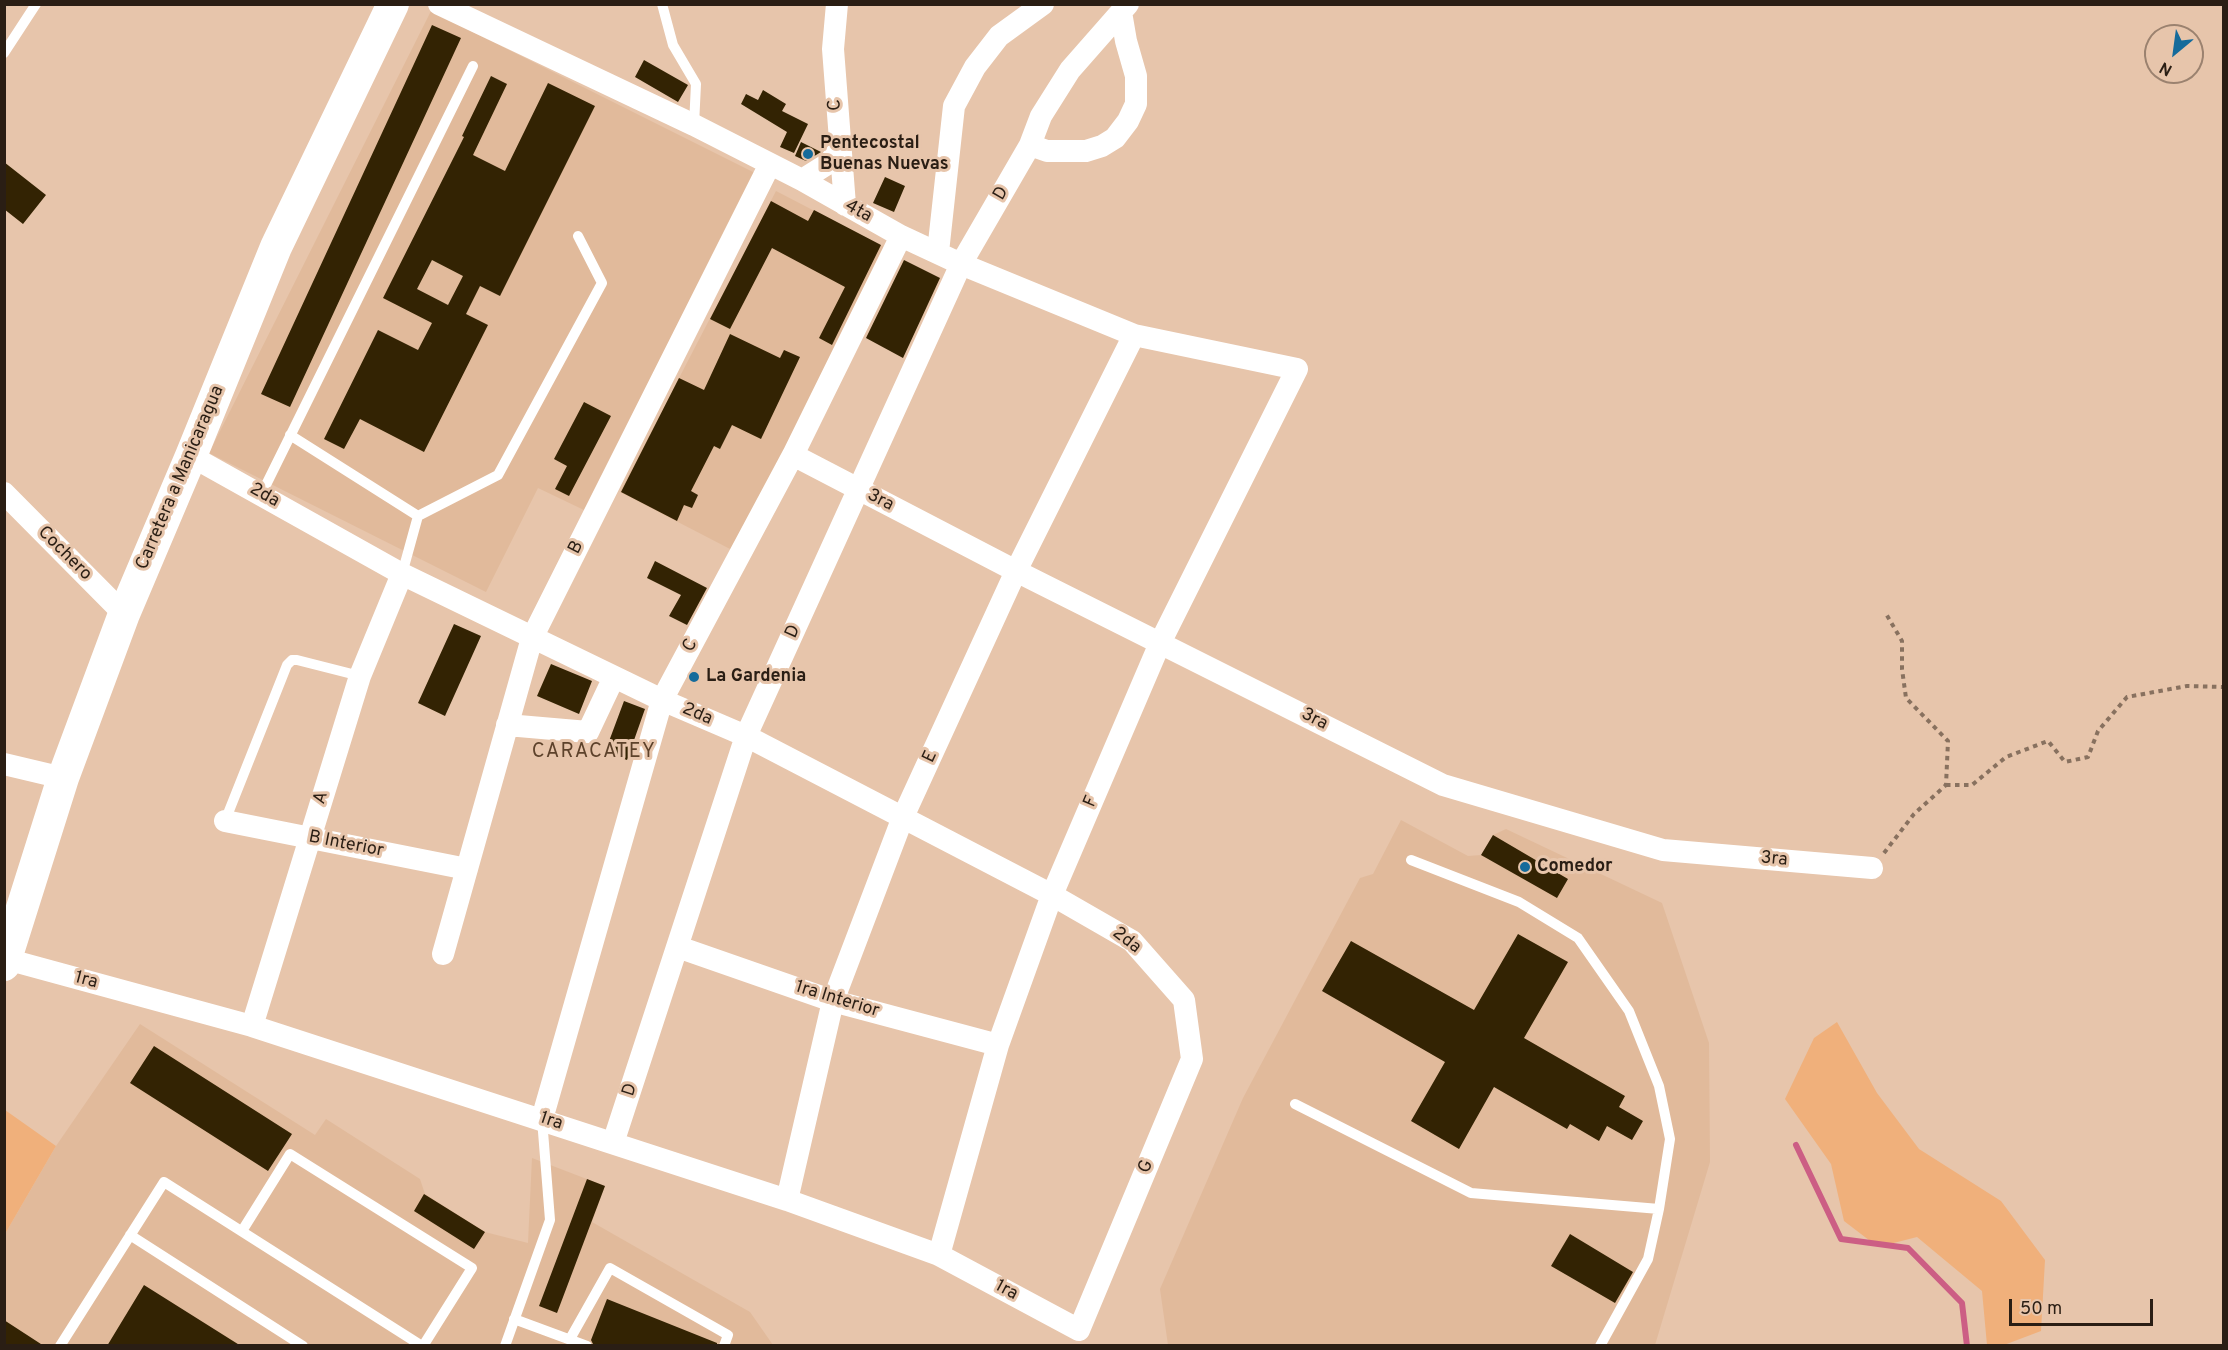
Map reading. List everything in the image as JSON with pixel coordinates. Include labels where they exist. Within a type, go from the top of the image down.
[{"type":"main road","name":"Carretera a Manicaragua","points":[[5,962],[10,924],[124,614],[276,247],[393,4]]},
{"type":"street","name":"4ta","points":[[438,4],[694,124],[802,180],[901,236],[961,264],[1134,335],[1297,369]]},
{"type":"street","name":"C","points":[[837,4],[833,49],[845,205]]},
{"type":"street","points":[[938,252],[954,106],[975,67],[999,36],[1043,4]]},
{"type":"street","name":"D","points":[[613,1143],[747,736],[961,264],[1029,145],[1041,116],[1070,70],[1125,8]]},
{"type":"street","name":"D","points":[[1029,145],[1047,151],[1086,152],[1115,138],[1128,121],[1136,104],[1136,75],[1126,41],[1125,8]]},
{"type":"street","points":[[802,180],[829,163],[839,150]]},
{"type":"street","name":"B","points":[[443,954],[532,638],[770,164]]},
{"type":"street","name":"C","points":[[542,1119],[662,700],[793,454],[901,236]]},
{"type":"street","name":"E","points":[[787,1200],[833,1001],[903,818],[1016,571],[1134,335]]},
{"type":"street","name":"F","points":[[939,1255],[998,1045],[1052,895],[1160,643],[1297,369]]},
{"type":"street","name":"3ra","points":[[793,454],[1016,571],[1443,785],[1663,850],[1872,868]]},
{"type":"street","name":"2da","points":[[191,456],[402,574],[662,700],[747,736],[1052,895],[1132,941],[1184,1000]]},
{"type":"street","name":"Cochero","points":[[4,493],[124,614]]},
{"type":"street","name":"A","points":[[252,1026],[360,676],[402,574]]},
{"type":"street","points":[[507,726],[588,732],[614,677]]},
{"type":"street","points":[[4,764],[63,778]]},
{"type":"street","name":"B Interior","points":[[225,821],[467,869]]},
{"type":"street","name":"1ra Interior","points":[[678,947],[833,1001],[998,1045]]},
{"type":"street","name":"1ra","points":[[5,962],[252,1026],[787,1200],[939,1255],[1079,1334]]},
{"type":"street","name":"G","points":[[1079,1334],[1192,1059],[1184,1000]]},
{"type":"lane","points":[[4,52],[36,4]]},
{"type":"lane","points":[[662,4],[673,45],[696,84],[694,124]]},
{"type":"lane","points":[[261,495],[473,66]]},
{"type":"lane","points":[[402,574],[418,516],[498,476],[602,283],[578,236]]},
{"type":"lane","points":[[290,435],[418,516]]},
{"type":"lane","points":[[225,821],[292,660],[360,676]]},
{"type":"lane","points":[[1411,860],[1519,902],[1578,938],[1629,1011],[1659,1086],[1670,1139],[1659,1209],[1648,1259],[1600,1346]]},
{"type":"lane","points":[[1295,1104],[1471,1193],[1659,1209]]},
{"type":"lane","points":[[505,1346],[550,1220],[542,1119]]},
{"type":"lane","points":[[60,1346],[164,1182],[422,1346],[472,1268],[290,1154],[242,1231]]},
{"type":"lane","points":[[130,1235],[303,1346]]},
{"type":"lane","points":[[570,1339],[610,1268],[728,1335],[724,1346]]},
{"type":"lane","points":[[514,1319],[587,1346]]},
{"type":"path","points":[[1885,612],[1902,641],[1902,669],[1906,698],[1948,741],[1946,785]]},
{"type":"path","points":[[1872,868],[1914,814],[1946,785],[1972,785],[2006,757],[2048,741],[2065,762],[2088,757],[2098,731],[2127,697],[2187,686],[2223,687]]},
{"type":"shaded area","points":[[431,11],[755,173],[586,511],[538,488],[486,592],[209,453]]},
{"type":"shaded area","points":[[776,191],[888,249],[732,550],[620,492]]},
{"type":"shaded area","points":[[1401,820],[1468,856],[1481,855],[1493,835],[1506,829],[1662,903],[1709,1043],[1710,1162],[1655,1345],[1168,1345],[1160,1289],[1243,1098],[1360,878],[1373,874]]},
{"type":"shaded area","points":[[1837,1022],[1877,1093],[1919,1149],[2001,1201],[2045,1260],[2041,1331],[2004,1345],[1987,1345],[1982,1291],[1917,1237],[1878,1247],[1844,1221],[1831,1164],[1785,1099],[1814,1038]]},
{"type":"shaded area","points":[[140,1024],[315,1135],[326,1119],[420,1179],[425,1194],[485,1232],[528,1243],[532,1158],[605,1186],[592,1222],[750,1312],[773,1345],[5,1346],[5,1234],[56,1146]]},
{"type":"shaded area","points":[[5,1110],[56,1146],[5,1234]]},
{"type":"building","points":[[432,25],[461,38],[290,407],[261,394]]},
{"type":"building","points":[[644,60],[688,85],[678,102],[635,77]]},
{"type":"building","points":[[491,76],[507,84],[473,155],[505,171],[548,83],[595,106],[500,296],[480,286],[466,314],[488,325],[424,452],[360,419],[344,449],[324,439],[378,330],[418,350],[432,323],[383,298],[464,137],[462,136]],"holes":[[[432,260],[463,276],[448,305],[417,289]]]},
{"type":"building","points":[[763,90],[786,104],[782,111],[808,124],[794,153],[780,147],[787,132],[741,104],[746,94],[758,100]]},
{"type":"building","name":"Pentecostal Buenas Nuevas","points":[[801,142],[821,152],[806,161],[795,156]]},
{"type":"building","points":[[4,162],[46,195],[23,224],[4,209]]},
{"type":"building","points":[[885,177],[905,186],[894,212],[873,203]]},
{"type":"building","points":[[771,201],[808,221],[814,210],[881,245],[832,345],[819,338],[845,287],[772,248],[730,329],[710,319]]},
{"type":"building","points":[[904,260],[940,278],[903,358],[866,338]]},
{"type":"building","points":[[730,334],[780,358],[784,350],[800,357],[761,439],[732,425],[720,449],[714,446],[691,491],[698,495],[692,508],[684,505],[677,521],[621,492],[679,378],[704,390]]},
{"type":"building","points":[[584,402],[611,416],[569,496],[555,489],[567,466],[554,459]]},
{"type":"building","points":[[655,561],[707,588],[687,625],[669,616],[681,595],[647,578]]},
{"type":"building","points":[[454,624],[481,636],[445,716],[418,703]]},
{"type":"building","points":[[551,664],[592,681],[579,714],[537,696]]},
{"type":"building","points":[[624,701],[645,709],[627,760],[605,752]]},
{"type":"building","name":"Comedor","points":[[1493,835],[1568,879],[1557,898],[1481,855]]},
{"type":"building","points":[[1518,934],[1568,962],[1524,1038],[1625,1096],[1619,1107],[1643,1121],[1632,1140],[1607,1126],[1599,1141],[1570,1124],[1567,1129],[1494,1087],[1459,1149],[1411,1121],[1445,1062],[1322,991],[1351,941],[1474,1010]]},
{"type":"building","points":[[154,1046],[292,1134],[268,1171],[130,1083]]},
{"type":"building","points":[[587,1179],[605,1186],[557,1313],[539,1306]]},
{"type":"building","points":[[424,1194],[485,1232],[474,1249],[414,1211]]},
{"type":"building","points":[[1570,1234],[1633,1272],[1615,1303],[1551,1266]]},
{"type":"building","points":[[144,1285],[241,1346],[107,1346]]},
{"type":"building","points":[[607,1299],[717,1343],[717,1346],[594,1346],[591,1340]]},
{"type":"building","points":[[4,1320],[44,1346],[4,1346]]},
{"type":"waterway","points":[[1796,1145],[1841,1239],[1908,1248],[1962,1303],[1967,1346]]},
{"type":"place","name":"Pentecostal Buenas Nuevas","points":[[808,154]]},
{"type":"place","name":"La Gardenia","points":[[694,677]]},
{"type":"place","name":"Comedor","points":[[1525,867]]},
{"type":"district","name":"CARACATEY","points":[[594,753]]}]
